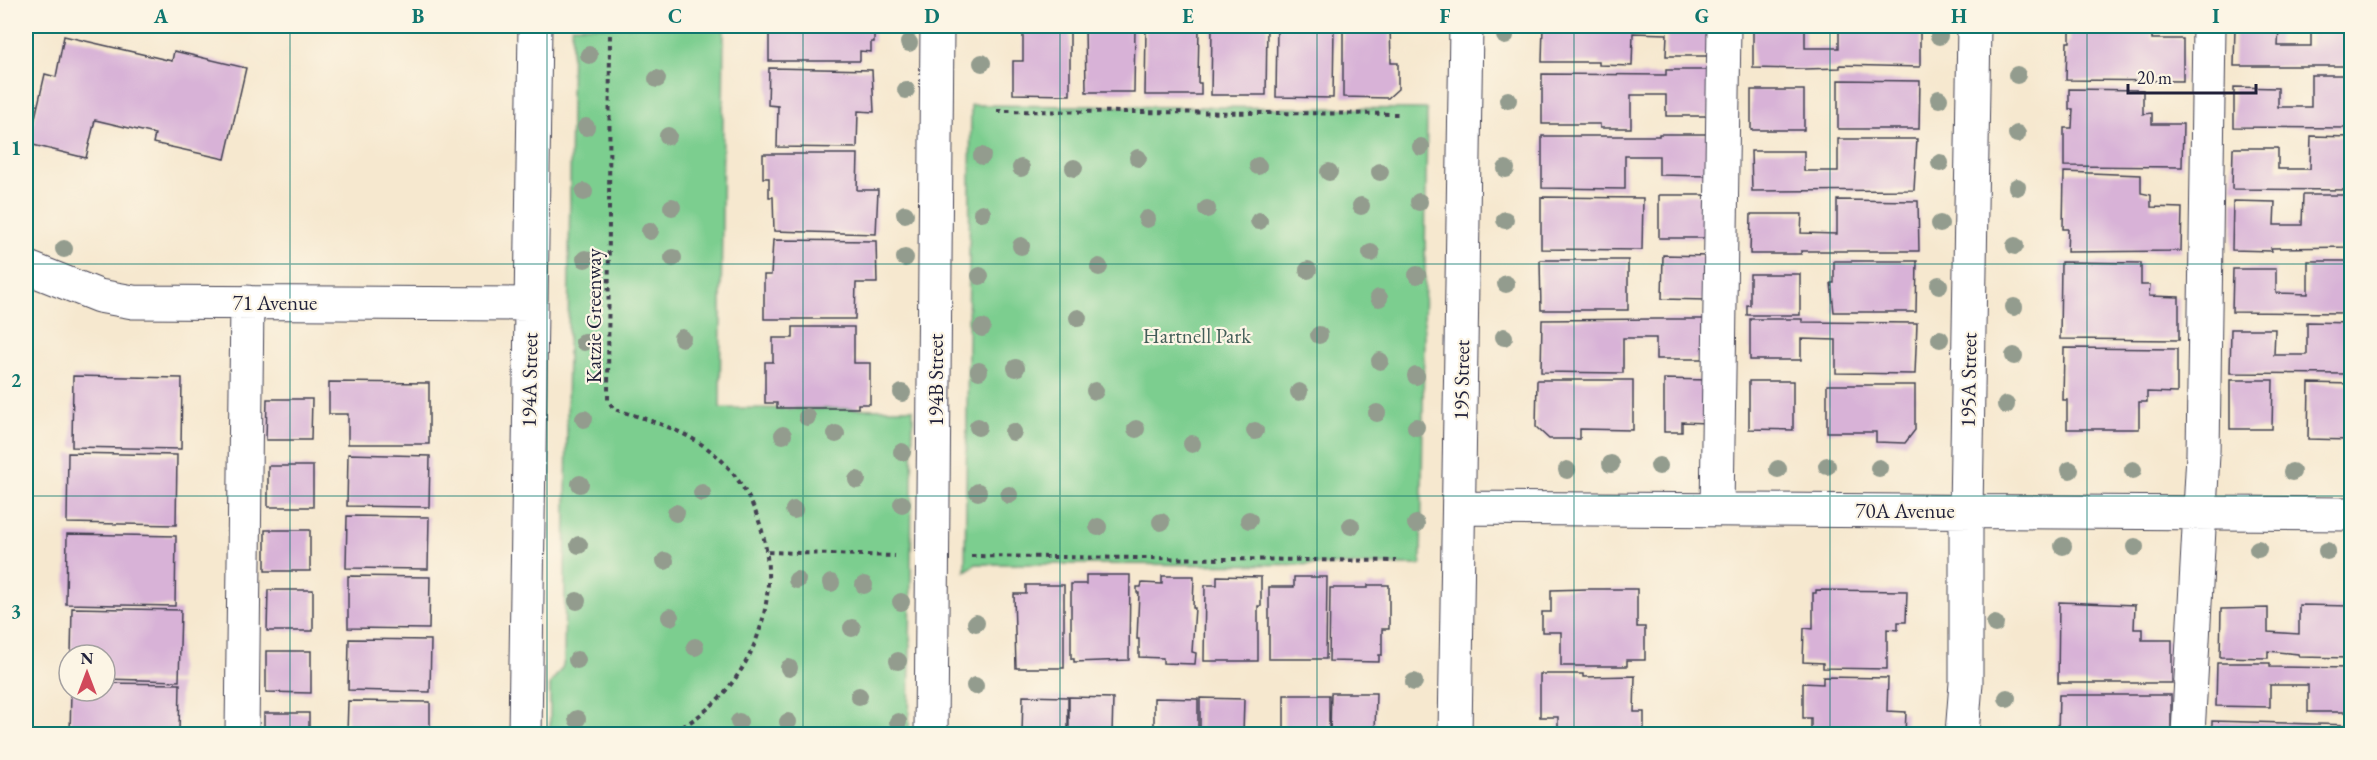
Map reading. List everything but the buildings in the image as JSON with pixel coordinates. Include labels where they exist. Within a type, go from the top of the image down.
[{"type":"street","name":"194A Street","points":[[525,735],[535,26]]},
{"type":"street","name":"194B Street","points":[[931,735],[937,26]]},
{"type":"street","name":"195 Street","points":[[1455,735],[1466,26]]},
{"type":"street","points":[[1717,510],[1724,26]]},
{"type":"street","name":"195A Street","points":[[1962,735],[1966,683],[1966,511],[1974,26]]},
{"type":"street","points":[[2188,735],[2202,512],[2209,26]]},
{"type":"street","name":"71 Avenue","points":[[26,267],[99,296],[133,302],[530,304]]},
{"type":"street","points":[[242,735],[248,302]]},
{"type":"street","name":"70A Avenue","points":[[1459,508],[2352,514]]},
{"type":"path","name":"Katzie Greenway","points":[[610,26],[608,400],[614,409],[673,427],[707,448],[735,475],[755,508],[768,552],[768,595],[750,658],[734,683],[710,708],[668,735]]},
{"type":"path","points":[[997,111],[1402,114]]},
{"type":"path","points":[[768,552],[1396,561]]},
{"type":"green space","points":[[572,26],[724,26],[720,408],[913,409],[909,734],[550,734],[550,684],[562,668],[564,661]]},
{"type":"green space","name":"Hartnell Park","points":[[971,105],[1427,109],[1421,565],[976,564],[965,571]]}]
